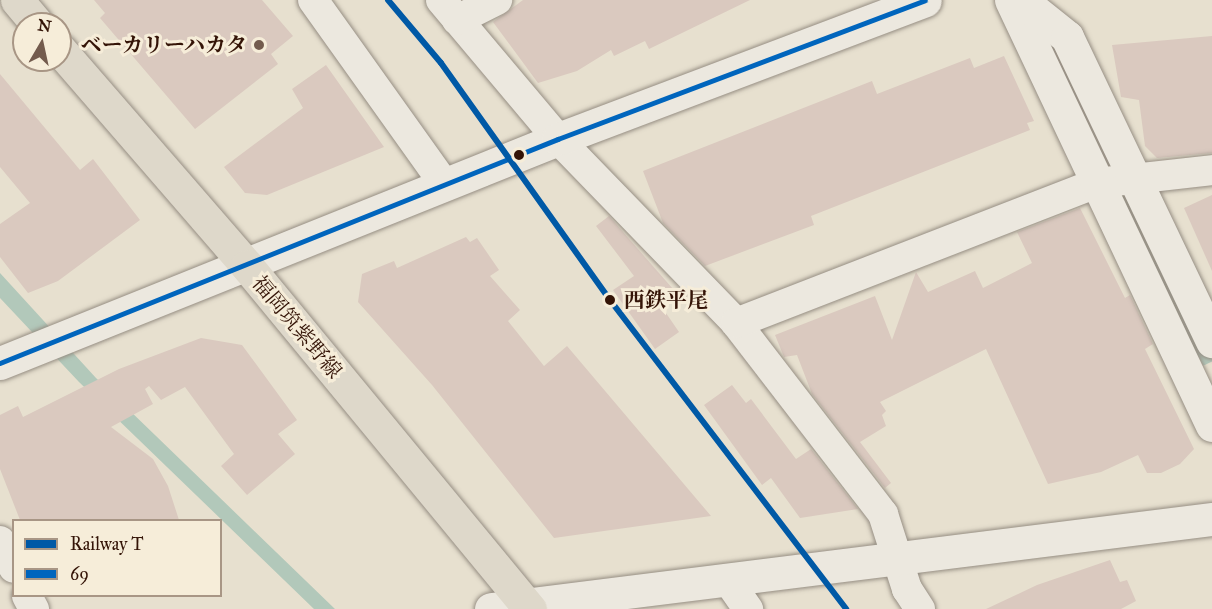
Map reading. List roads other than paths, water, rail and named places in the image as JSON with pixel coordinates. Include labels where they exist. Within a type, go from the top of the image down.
[{"type":"main road","points":[[17,0],[27,12]]},
{"type":"main road","name":"福岡筑紫野線","points":[[72,64],[247,266],[528,607]]},
{"type":"street","points":[[314,0],[445,185]]},
{"type":"street","points":[[496,0],[449,10],[558,139],[736,323],[883,514],[907,589],[921,609]]},
{"type":"street","points":[[0,363],[53,344],[558,139],[925,0]]},
{"type":"street","points":[[1011,0],[1212,424]]},
{"type":"street","points":[[1021,0],[1067,37],[1132,178],[1212,341]]},
{"type":"street","points":[[736,323],[1097,183],[1212,170]]},
{"type":"street","points":[[491,609],[528,607],[727,579],[1212,519]]},
{"type":"street","points":[[0,541],[12,564]]},
{"type":"street","points":[[727,579],[748,609]]},
{"type":"rail line","name":"T","points":[[388,0],[441,63],[610,300],[846,609]]},
{"type":"place","name":"ベーカリーハカタ","points":[[259,45]]},
{"type":"place","name":"西鉄平尾","points":[[610,300]]}]
